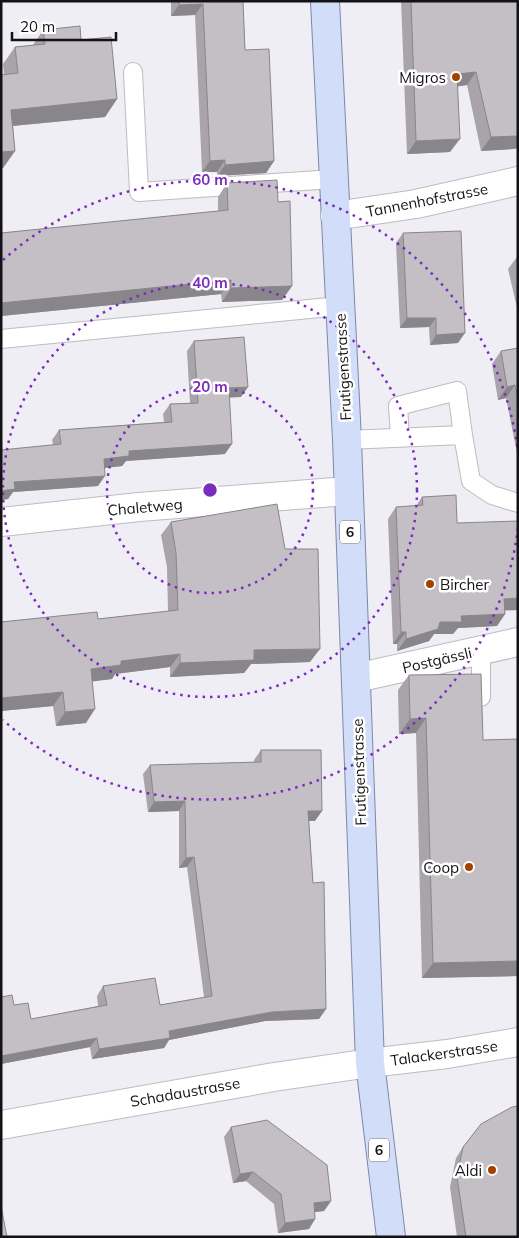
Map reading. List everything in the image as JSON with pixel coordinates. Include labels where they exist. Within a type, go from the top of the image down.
[{"type":"main road","name":"Frutigenstrasse","points":[[325,1],[347,440],[370,1062],[391,1237]]},
{"type":"street","name":"Tannenhofstrasse","points":[[336,216],[416,204],[518,181]]},
{"type":"street","name":"Chaletweg","points":[[1,522],[139,507],[348,491]]},
{"type":"street","name":"Postgässli","points":[[356,678],[518,642]]},
{"type":"street","name":"Talackerstrasse","points":[[370,1062],[447,1054],[518,1042]]},
{"type":"street","name":"Schadaustrasse","points":[[1,1125],[370,1062]]},
{"type":"lane","points":[[134,72],[139,192],[334,179]]},
{"type":"lane","name":"Frutigenstrasse","points":[[1,339],[340,306]]},
{"type":"lane","points":[[400,437],[398,406],[457,391],[462,435],[471,481],[492,495],[518,503]]},
{"type":"lane","points":[[347,440],[462,435]]},
{"type":"lane","points":[[481,650],[482,717]]},
{"type":"building","points":[[179,1],[243,1],[245,50],[269,49],[274,161],[225,165],[225,160],[210,161],[203,4],[179,5]]},
{"type":"building","name":"Migros","points":[[411,1],[518,1],[518,136],[491,137],[476,72],[457,74],[460,139],[416,141]]},
{"type":"building","points":[[80,26],[81,40],[111,37],[117,99],[11,110],[15,151],[1,152],[1,75],[18,73],[15,47],[45,44],[43,30]]},
{"type":"building","points":[[277,180],[278,202],[290,201],[292,286],[231,288],[231,280],[1,303],[1,233],[228,210],[227,183]]},
{"type":"building","points":[[461,231],[465,333],[436,335],[436,318],[407,318],[403,233]]},
{"type":"building","points":[[244,337],[248,387],[229,388],[232,444],[129,451],[129,456],[104,459],[105,476],[14,482],[15,489],[1,491],[1,450],[61,444],[59,430],[172,422],[170,404],[198,403],[194,341]]},
{"type":"building","points":[[518,348],[518,399],[515,385],[507,387],[501,351]]},
{"type":"building","points":[[456,495],[457,523],[518,521],[518,598],[504,599],[505,614],[461,616],[462,622],[440,622],[438,629],[406,639],[406,632],[401,632],[396,507],[423,505],[422,497]]},
{"type":"building","points":[[277,504],[285,549],[318,549],[320,649],[254,650],[254,660],[180,663],[180,654],[121,661],[121,665],[91,669],[95,709],[65,712],[63,692],[1,698],[1,622],[97,612],[98,619],[178,610],[176,553],[171,522]]},
{"type":"building","name":"Coop","points":[[481,674],[483,740],[518,739],[518,961],[433,963],[426,718],[410,719],[409,675]]},
{"type":"building","points":[[261,750],[321,750],[322,811],[308,811],[313,883],[324,882],[326,1009],[272,1012],[169,1031],[170,1038],[99,1049],[97,1038],[1,1056],[1,997],[12,995],[14,1005],[28,1003],[31,1019],[107,1005],[103,986],[155,978],[160,1005],[212,996],[194,857],[186,858],[185,801],[154,802],[150,765],[261,762]]},
{"type":"building","points":[[518,1106],[518,1237],[466,1237],[457,1177],[463,1147],[481,1124],[512,1107]]},
{"type":"building","points":[[267,1120],[327,1165],[331,1201],[314,1203],[315,1219],[285,1223],[281,1194],[253,1172],[240,1174],[231,1127]]},
{"type":"building","points":[[1,1206],[7,1237],[1,1237]]},
{"type":"place","name":"Migros","points":[[456,77]]},
{"type":"place","name":"Bircher","points":[[430,584]]},
{"type":"place","name":"Coop","points":[[469,867]]},
{"type":"place","name":"Aldi","points":[[492,1170]]}]
